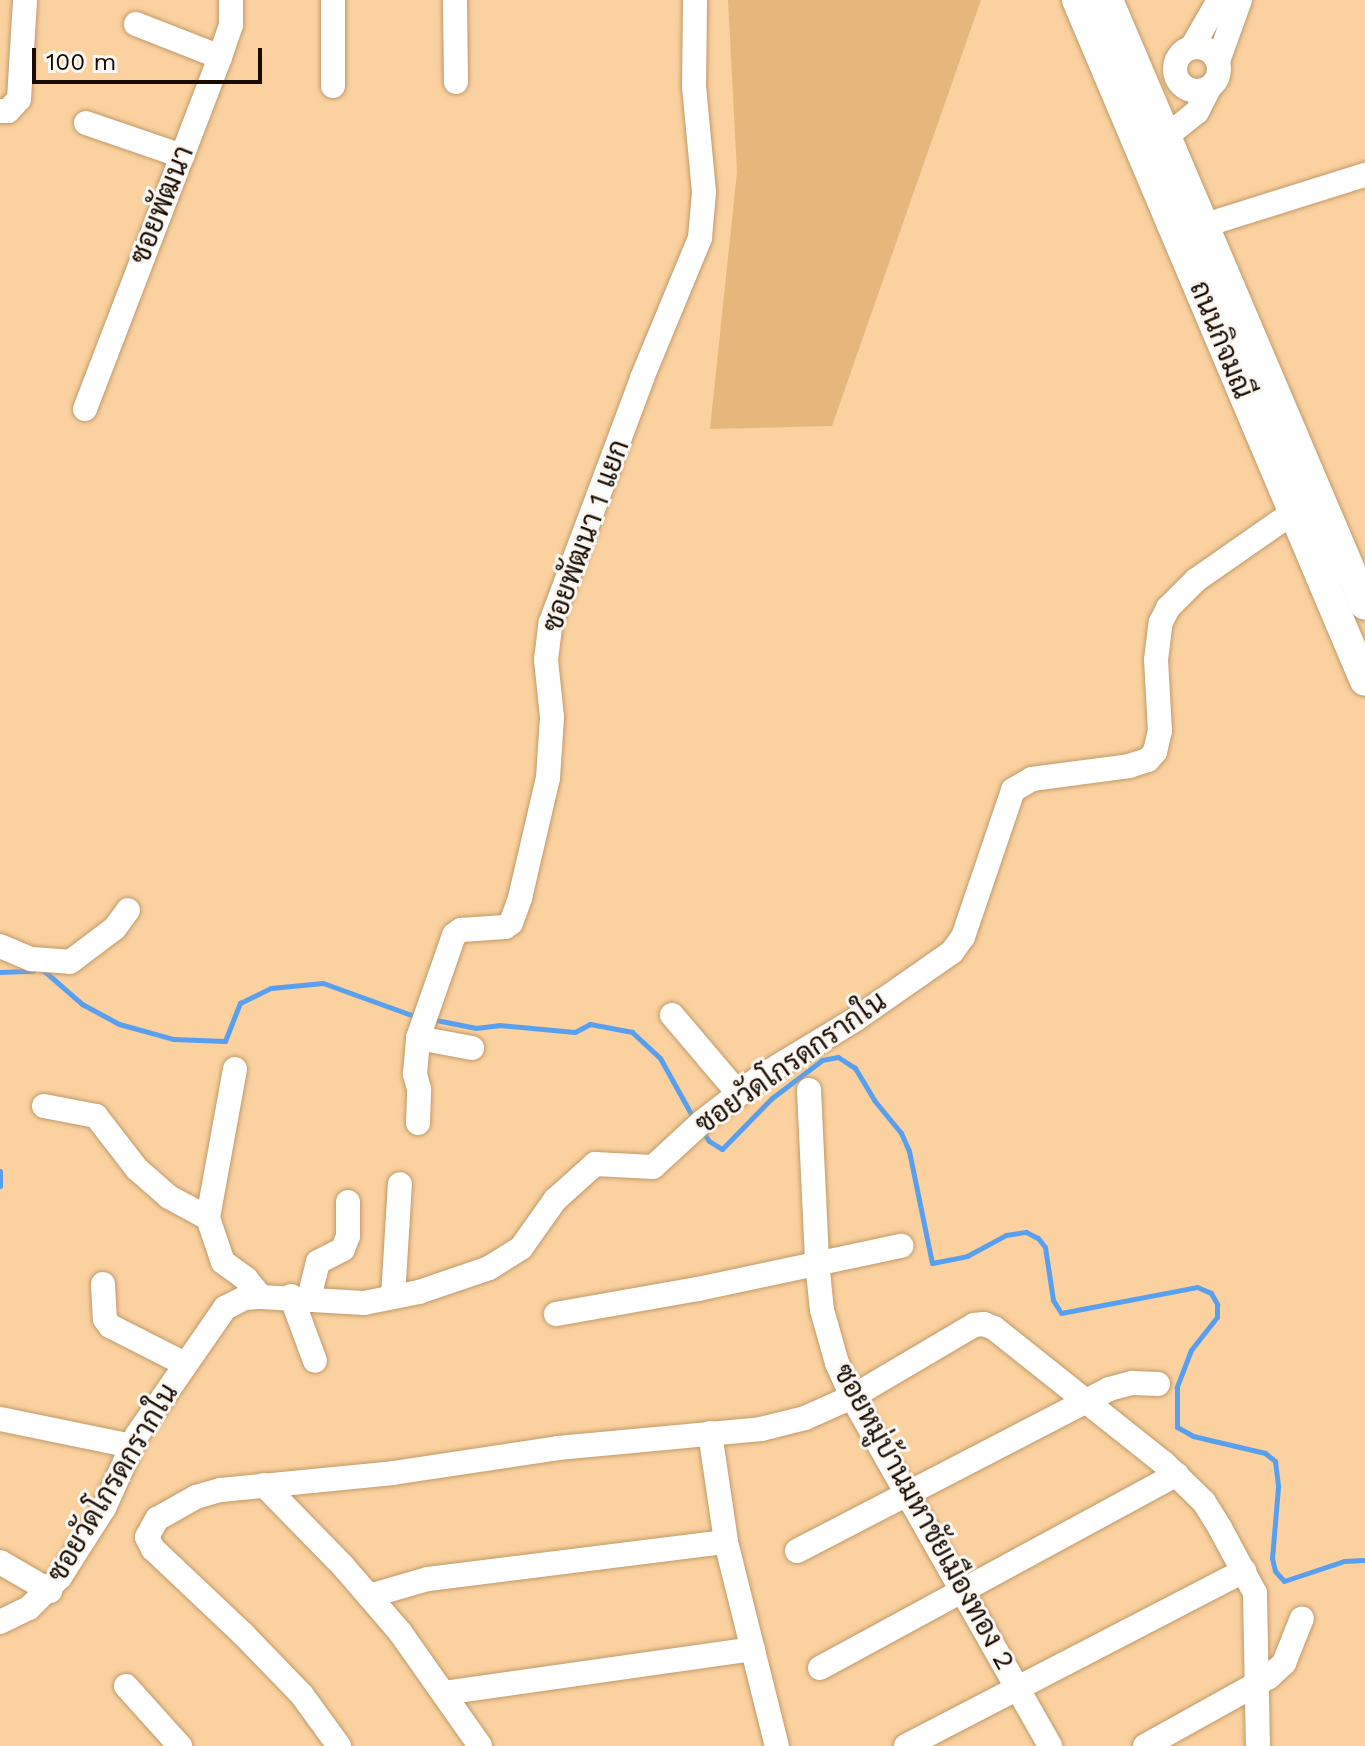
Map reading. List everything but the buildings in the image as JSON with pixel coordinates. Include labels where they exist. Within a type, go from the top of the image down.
[{"type":"main road","name":"ถนนกิจมณี","points":[[1077,0],[1365,681]]},
{"type":"main road","name":"ถนนกิจมณี","points":[[1108,0],[1365,605]]},
{"type":"main road","points":[[1292,513],[1321,501]]},
{"type":"street","points":[[0,111],[8,111],[19,99],[25,0]]},
{"type":"street","name":"ซอยพัฒนา","points":[[85,409],[220,57],[231,25],[231,0]]},
{"type":"street","points":[[333,0],[333,86]]},
{"type":"street","points":[[455,0],[456,82]]},
{"type":"street","name":"ซอยพัฒนา 1 แยก","points":[[418,1123],[419,1089],[415,1074],[418,1038],[454,935],[461,930],[505,927],[511,923],[516,908],[548,778],[552,717],[546,660],[551,622],[642,378],[700,238],[704,192],[694,87],[695,0]]},
{"type":"street","points":[[1210,87],[1189,89],[1177,79],[1175,65],[1219,0]]},
{"type":"street","points":[[1167,136],[1197,112],[1219,74],[1218,61],[1240,0]]},
{"type":"street","points":[[136,24],[220,57]]},
{"type":"street","points":[[1138,70],[1188,49],[1210,51],[1218,61]]},
{"type":"street","points":[[86,123],[182,156]]},
{"type":"street","points":[[1205,225],[1365,175]]},
{"type":"street","name":"ซอยวัดโกรดกรากใน","points":[[0,1622],[40,1599],[104,1508],[132,1446],[225,1308],[245,1298],[300,1297],[343,1304],[393,1297],[456,1280],[509,1258],[530,1238],[555,1200],[595,1164],[653,1167],[739,1094],[796,1053],[856,1019],[952,952],[963,937],[1010,797],[1019,784],[1129,766],[1148,760],[1155,752],[1160,731],[1156,660],[1161,622],[1168,608],[1196,580],[1292,513]]},
{"type":"street","points":[[0,946],[31,959],[70,962],[115,928],[128,910]]},
{"type":"street","points":[[672,1015],[739,1094]]},
{"type":"street","points":[[418,1038],[472,1048]]},
{"type":"street","points":[[235,1069],[208,1218],[223,1262],[246,1279],[261,1297]]},
{"type":"street","name":"ซอยหมู่บ้านมหาชัยเมืองทอง 2","points":[[809,1090],[817,1262],[830,1340],[852,1397],[909,1492],[1050,1746]]},
{"type":"street","points":[[44,1106],[96,1116],[137,1169],[169,1197],[208,1218]]},
{"type":"street","points":[[393,1297],[400,1184]]},
{"type":"street","points":[[315,1361],[300,1297],[318,1262],[343,1249],[348,1236],[348,1202]]},
{"type":"street","points":[[556,1314],[698,1289],[901,1246]]},
{"type":"street","points":[[103,1284],[105,1319],[110,1326],[185,1364]]},
{"type":"street","points":[[339,1746],[302,1695],[153,1549],[147,1537],[157,1519],[196,1497],[264,1485],[393,1473],[558,1448],[761,1429],[805,1418],[852,1397],[974,1325],[984,1324],[994,1328],[1177,1474],[1204,1502],[1255,1593],[1258,1746]]},
{"type":"street","points":[[797,1551],[1084,1401],[1132,1383],[1158,1384]]},
{"type":"street","points":[[0,1419],[132,1446]]},
{"type":"street","points":[[710,1433],[726,1542],[777,1746]]},
{"type":"street","points":[[820,1668],[1177,1474]]},
{"type":"street","points":[[264,1485],[369,1596],[444,1693],[480,1746]]},
{"type":"street","points":[[369,1596],[428,1579],[726,1542]]},
{"type":"street","points":[[0,1562],[40,1599]]},
{"type":"street","points":[[906,1746],[1244,1571]]},
{"type":"street","points":[[1145,1746],[1256,1687],[1284,1663],[1302,1618]]},
{"type":"street","points":[[444,1693],[753,1649]]},
{"type":"street","points":[[126,1686],[180,1746]]},
{"type":"shaded area","points":[[728,0],[981,0],[832,426],[710,429],[737,172]]},
{"type":"waterway","points":[[43,970],[82,1004],[119,1024],[173,1039],[225,1041],[240,1003],[271,988],[323,983],[417,1017]]},
{"type":"waterway","points":[[0,972],[33,971]]},
{"type":"waterway","points":[[431,1019],[476,1028],[499,1025],[575,1032],[590,1024],[632,1032],[660,1058],[694,1119]]},
{"type":"waterway","points":[[702,1131],[709,1141],[722,1149],[772,1098],[822,1060],[838,1057],[855,1068],[874,1100],[901,1133],[909,1151],[932,1263],[967,1256],[1006,1235],[1026,1232],[1038,1238],[1045,1247],[1053,1300],[1061,1313],[1197,1287],[1211,1293],[1217,1304],[1217,1317],[1191,1350],[1177,1387],[1177,1427],[1193,1436],[1265,1453],[1275,1461],[1278,1487],[1272,1558],[1275,1571],[1284,1581],[1344,1561],[1365,1560]]},
{"type":"waterway","points":[[0,1171],[0,1186]]}]
